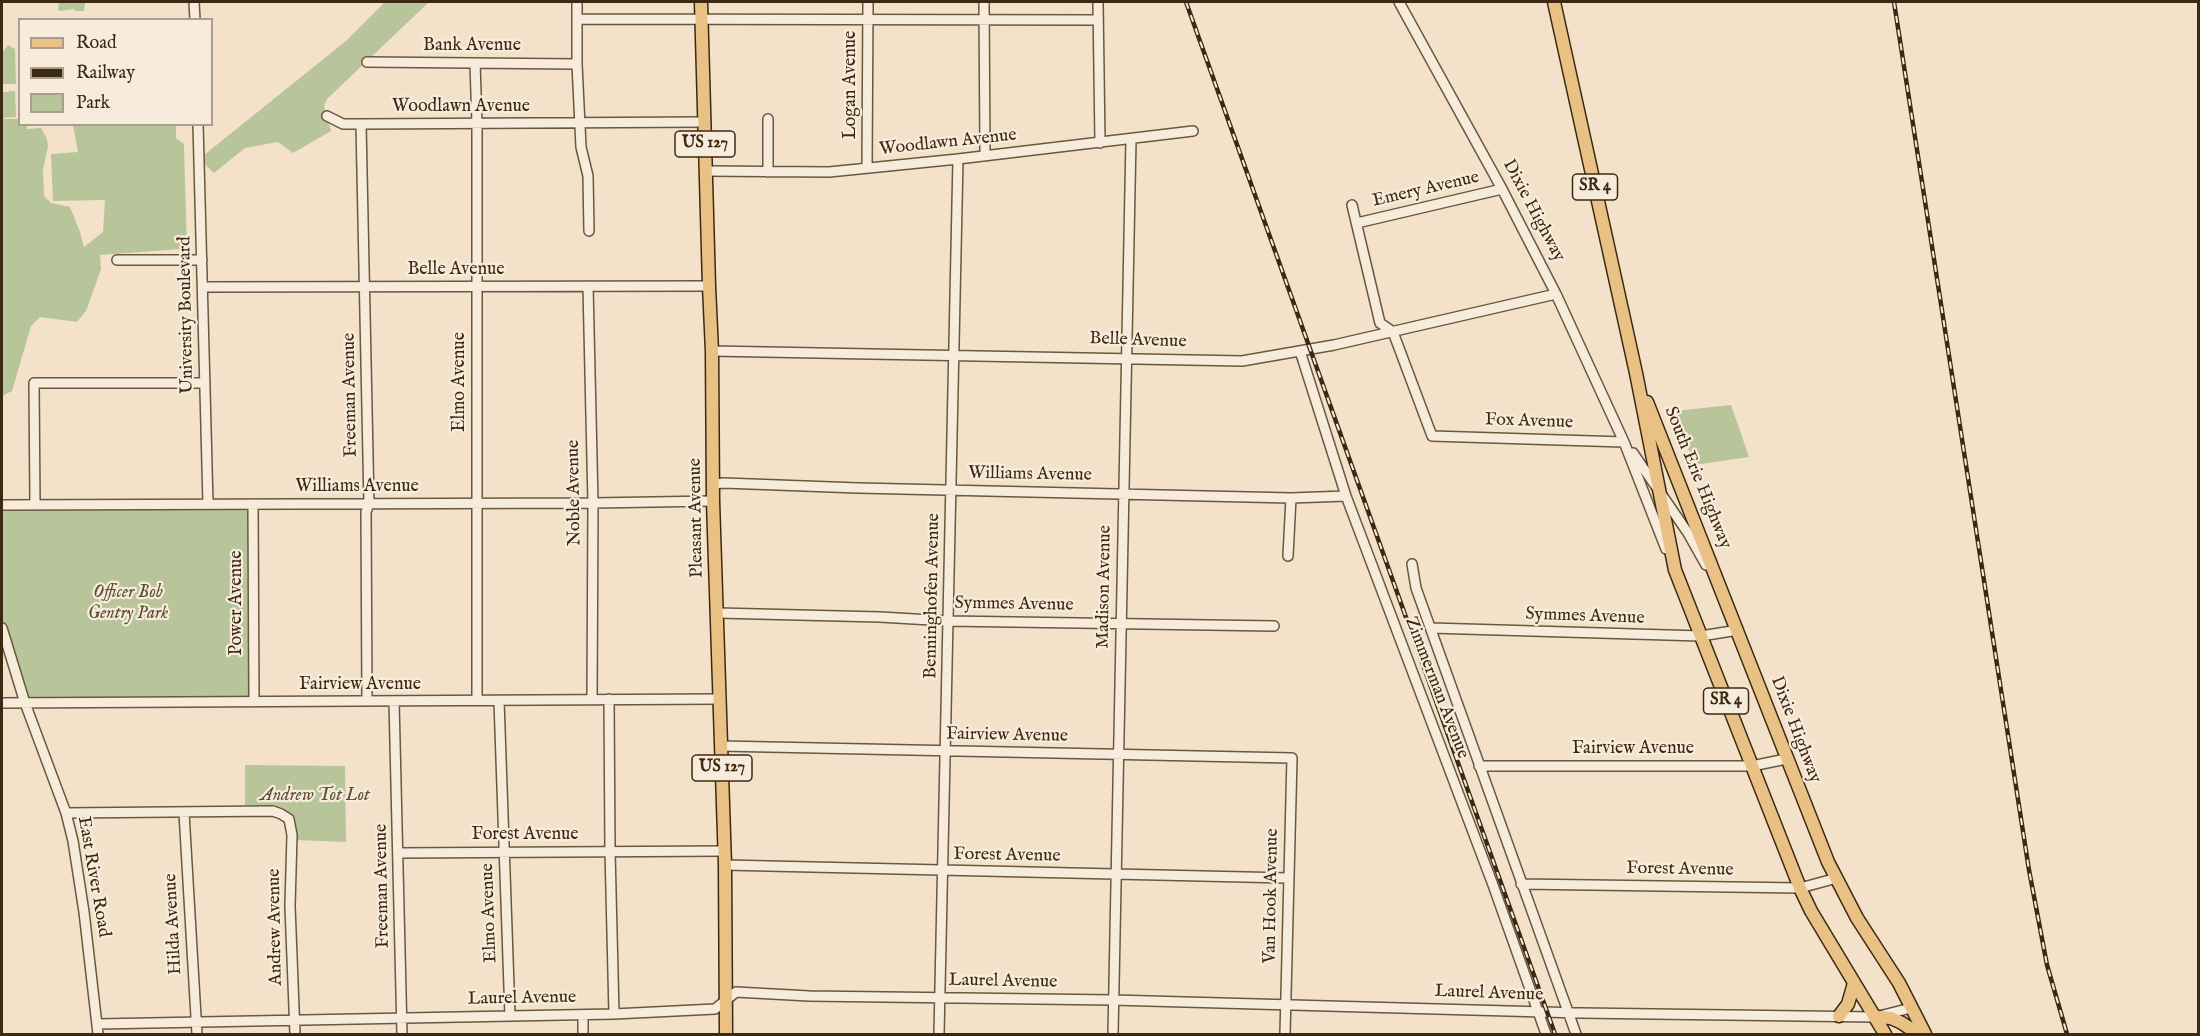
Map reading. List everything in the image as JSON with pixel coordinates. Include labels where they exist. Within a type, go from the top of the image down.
[{"type":"main road","name":"Pleasant Avenue","points":[[701,2],[712,351],[713,501],[725,865],[726,1035]]},
{"type":"main road","name":"South Erie Highway","points":[[1554,2],[1635,373],[1674,570]]},
{"type":"main road","name":"South Erie Highway","points":[[1635,373],[1725,597]]},
{"type":"main road","name":"Dixie Highway","points":[[1674,570],[1800,888],[1811,911],[1886,1035]]},
{"type":"main road","name":"Dixie Highway","points":[[1725,597],[1814,830],[1857,918],[1899,983],[1925,1035]]},
{"type":"main road","points":[[1839,1016],[1848,1004],[1854,983]]},
{"type":"main road","points":[[1875,1017],[1891,1018],[1918,1035]]},
{"type":"street","points":[[194,2],[195,18]]},
{"type":"street","points":[[577,2],[581,147],[588,176],[589,231]]},
{"type":"street","name":"Logan Avenue","points":[[867,168],[868,2]]},
{"type":"street","points":[[984,2],[985,154]]},
{"type":"street","points":[[1098,2],[1101,143]]},
{"type":"street","name":"Dixie Highway","points":[[1399,2],[1502,189],[1556,294],[1624,442],[1674,570]]},
{"type":"street","points":[[578,20],[1098,20]]},
{"type":"street","name":"Bank Avenue","points":[[367,62],[577,64]]},
{"type":"street","name":"Elmo Avenue","points":[[475,63],[477,124],[477,700]]},
{"type":"street","name":"Woodlawn Avenue","points":[[327,116],[343,124],[704,122]]},
{"type":"street","points":[[768,118],[768,172]]},
{"type":"street","name":"Freeman Avenue","points":[[361,124],[369,504],[366,512],[367,701]]},
{"type":"street","name":"University Boulevard","points":[[198,126],[207,504]]},
{"type":"street","name":"Woodlawn Avenue","points":[[705,171],[829,172],[1131,140],[1192,131]]},
{"type":"street","name":"Madison Avenue","points":[[1113,1035],[1131,140]]},
{"type":"street","name":"Benninghofen Avenue","points":[[939,1035],[958,159]]},
{"type":"street","name":"Emery Avenue","points":[[1357,224],[1502,189]]},
{"type":"street","points":[[1352,205],[1380,323],[1393,332]]},
{"type":"street","points":[[117,260],[202,260]]},
{"type":"street","name":"Noble Avenue","points":[[588,286],[593,503],[592,700]]},
{"type":"street","name":"Belle Avenue","points":[[203,287],[709,286]]},
{"type":"street","name":"Belle Avenue","points":[[712,351],[1128,357],[1242,361],[1393,332],[1556,294]]},
{"type":"street","name":"Fox Avenue","points":[[1393,332],[1432,436],[1624,442]]},
{"type":"street","name":"Zimmerman Avenue","points":[[1300,351],[1346,496],[1546,1035]]},
{"type":"street","points":[[35,504],[34,383],[205,382]]},
{"type":"street","name":"Dixie Highway","points":[[1624,442],[1688,533],[1725,597]]},
{"type":"street","name":"Williams Avenue","points":[[714,484],[1291,498],[1346,496]]},
{"type":"street","points":[[1288,556],[1291,498]]},
{"type":"street","name":"Williams Avenue","points":[[2,505],[713,501]]},
{"type":"street","name":"Power Avenue","points":[[253,504],[254,702]]},
{"type":"street","name":"Zimmerman Avenue","points":[[1412,564],[1416,588],[1576,1035]]},
{"type":"street","name":"Symmes Avenue","points":[[718,613],[948,621],[1274,626]]},
{"type":"street","name":"East River Road","points":[[2,628],[25,703],[66,813],[73,841],[84,912],[98,1035]]},
{"type":"street","name":"Symmes Avenue","points":[[1431,628],[1701,636],[1738,630]]},
{"type":"street","points":[[609,699],[610,851],[615,1014]]},
{"type":"street","name":"Fairview Avenue","points":[[2,703],[719,699]]},
{"type":"street","name":"Freeman Avenue","points":[[394,701],[402,1035]]},
{"type":"street","name":"Elmo Avenue","points":[[499,701],[510,1016]]},
{"type":"street","name":"Fairview Avenue","points":[[721,746],[1292,758]]},
{"type":"street","name":"Van Hook Avenue","points":[[1285,1035],[1292,758]]},
{"type":"street","name":"Fairview Avenue","points":[[1479,766],[1752,766],[1786,759]]},
{"type":"street","name":"Andrew Avenue","points":[[184,813],[273,811],[289,819],[292,835],[290,906],[294,1035]]},
{"type":"street","points":[[66,813],[184,813]]},
{"type":"street","name":"Hilda Avenue","points":[[184,813],[197,1035]]},
{"type":"street","name":"Forest Avenue","points":[[399,853],[724,851]]},
{"type":"street","name":"Forest Avenue","points":[[725,865],[1288,878]]},
{"type":"street","name":"Forest Avenue","points":[[1521,884],[1800,888],[1837,878]]},
{"type":"street","name":"Laurel Avenue","points":[[98,1024],[583,1015],[715,1009],[735,992],[808,996],[1113,1000],[1568,1013],[1875,1017],[1911,1008]]},
{"type":"street","points":[[583,1015],[583,1035]]},
{"type":"green space","points":[[59,2],[85,2],[84,11],[74,9],[60,11]]},
{"type":"green space","points":[[385,2],[429,2],[327,99],[324,106],[331,131],[293,153],[278,142],[245,148],[214,173],[199,159],[346,41]]},
{"type":"green space","points":[[8,45],[15,49],[16,84],[3,84],[2,53]]},
{"type":"green space","points":[[15,91],[16,117],[2,118],[3,92]]},
{"type":"green space","points":[[2,119],[18,119],[18,126],[27,126],[27,129],[41,128],[47,139],[48,147],[43,169],[44,196],[51,203],[70,207],[84,247],[103,232],[105,200],[53,201],[51,154],[78,152],[73,126],[176,126],[176,138],[184,144],[187,251],[182,253],[181,249],[100,255],[101,269],[86,311],[77,322],[40,317],[31,326],[12,391],[2,396]]},
{"type":"green space","points":[[1731,405],[1749,457],[1694,465],[1675,411]]},
{"type":"green space","name":"Officer Bob Gentry Park","points":[[253,504],[254,702],[25,703],[2,628],[2,505]]},
{"type":"green space","name":"Andrew Tot Lot","points":[[245,765],[345,766],[346,842],[296,840],[293,817],[275,805],[245,805]]},
{"type":"railway","points":[[1186,2],[1555,1034]]},
{"type":"railway","points":[[1894,2],[2029,870],[2047,965],[2067,1034]]}]
